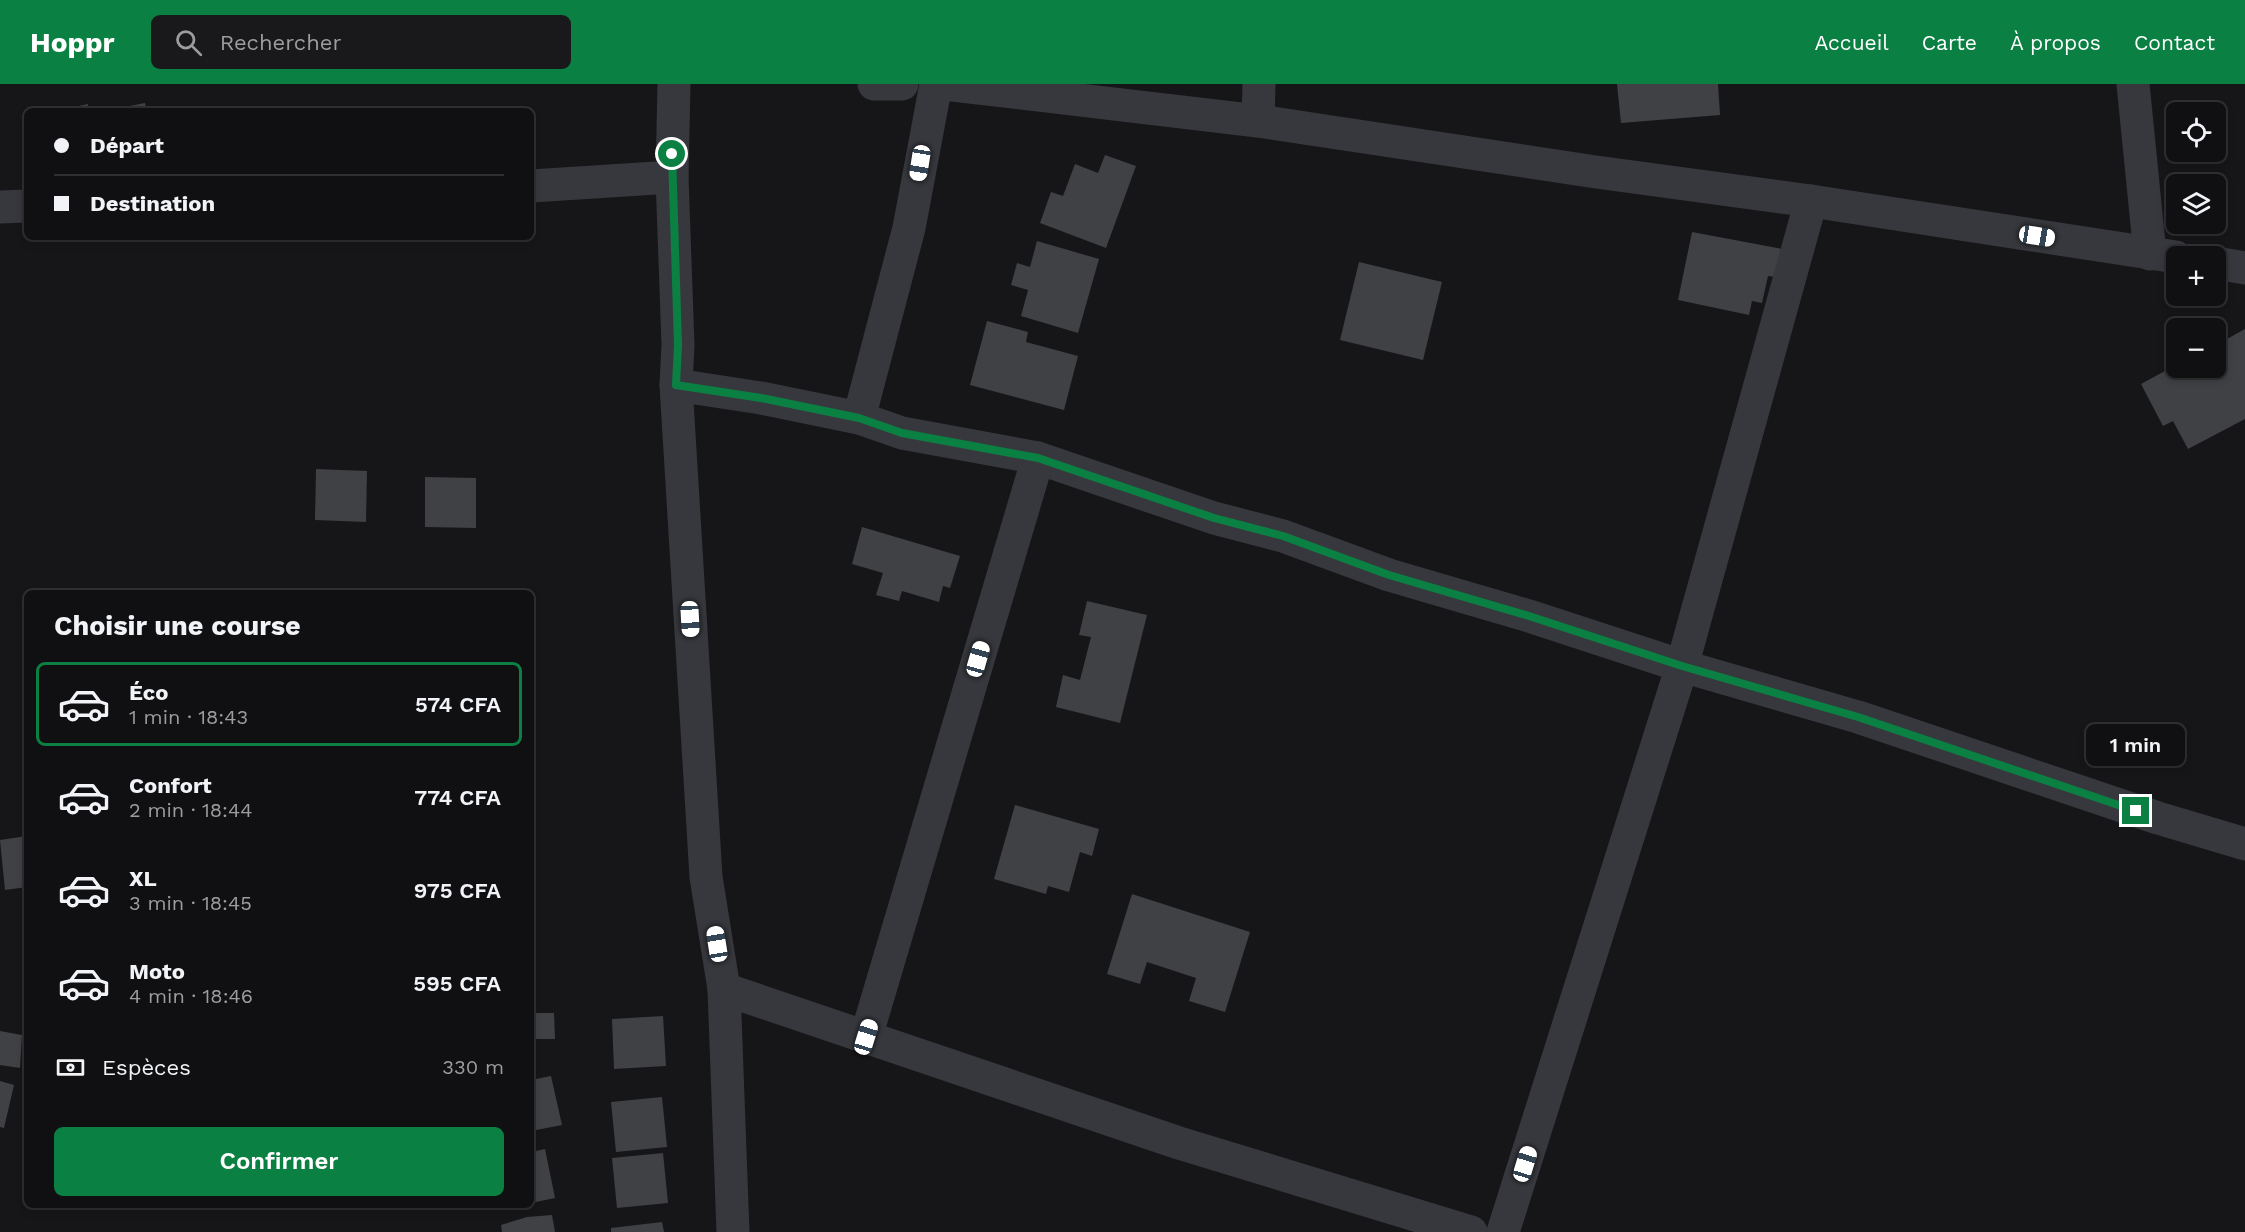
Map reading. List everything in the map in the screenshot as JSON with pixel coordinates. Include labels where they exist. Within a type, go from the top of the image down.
[{"type":"street","points":[[674,84],[672,177],[678,345],[676,385],[706,877],[724,989],[733,1232]]},
{"type":"street","points":[[874,84],[902,84]]},
{"type":"street","points":[[859,418],[909,228],[936,84]]},
{"type":"street","points":[[944,84],[1258,121],[1596,172],[1811,201],[2163,255],[2133,84]]},
{"type":"street","points":[[1258,121],[1259,84]]},
{"type":"street","points":[[534,186],[672,177]]},
{"type":"street","points":[[1503,1232],[1682,666],[1811,201]]},
{"type":"street","points":[[0,207],[24,206]]},
{"type":"street","points":[[2226,265],[2245,268]]},
{"type":"street","points":[[676,385],[761,398],[859,418],[902,433],[1038,458],[1214,518],[1283,536],[1389,575],[1529,616],[1682,666],[1858,717],[2158,818],[2245,844]]},
{"type":"street","points":[[866,1037],[1038,458]]},
{"type":"street","points":[[724,989],[1179,1143],[1471,1232]]},
{"type":"building","points":[[1617,84],[1718,84],[1720,115],[1621,123]]},
{"type":"building","points":[[145,103],[146,108],[119,108]]},
{"type":"building","points":[[88,104],[89,108],[69,108]]},
{"type":"building","points":[[1105,155],[1136,166],[1106,248],[1040,223],[1051,192],[1063,196],[1075,164],[1098,173]]},
{"type":"building","points":[[1692,232],[1782,249],[1776,277],[1768,276],[1762,303],[1752,301],[1749,315],[1678,300]]},
{"type":"building","points":[[1037,241],[1099,259],[1078,333],[1021,316],[1028,290],[1011,285],[1017,263],[1030,267]]},
{"type":"building","points":[[1359,262],[1442,282],[1423,360],[1340,340]]},
{"type":"building","points":[[987,321],[1028,332],[1026,342],[1078,356],[1064,410],[970,385]]},
{"type":"building","points":[[2245,329],[2245,419],[2188,449],[2173,421],[2163,426],[2141,384],[2166,370],[2166,378],[2226,378],[2226,339]]},
{"type":"building","points":[[316,469],[367,471],[366,522],[315,520]]},
{"type":"building","points":[[425,477],[476,478],[476,528],[425,527]]},
{"type":"building","points":[[862,527],[960,556],[950,588],[943,586],[939,602],[902,591],[899,601],[876,595],[883,573],[852,564]]},
{"type":"building","points":[[1087,601],[1147,615],[1120,723],[1056,707],[1063,675],[1080,680],[1091,637],[1079,635]]},
{"type":"building","points":[[1015,805],[1099,829],[1092,856],[1080,852],[1069,892],[1048,886],[1046,894],[994,879]]},
{"type":"building","points":[[24,836],[24,887],[5,890],[0,840]]},
{"type":"building","points":[[1132,894],[1250,932],[1225,1012],[1189,1001],[1196,978],[1147,962],[1140,984],[1107,974]]},
{"type":"building","points":[[534,1013],[554,1013],[555,1039],[534,1039]]},
{"type":"building","points":[[663,1016],[666,1066],[614,1069],[612,1019]]},
{"type":"building","points":[[0,1031],[22,1035],[20,1068],[0,1065]]},
{"type":"building","points":[[551,1076],[562,1125],[534,1130],[534,1079]]},
{"type":"building","points":[[0,1081],[14,1085],[4,1128],[0,1127]]},
{"type":"building","points":[[662,1097],[667,1147],[616,1152],[611,1102]]},
{"type":"building","points":[[545,1149],[555,1198],[534,1202],[534,1151]]},
{"type":"building","points":[[663,1153],[668,1203],[617,1208],[612,1158]]},
{"type":"building","points":[[552,1215],[555,1232],[502,1232],[501,1225],[527,1217]]},
{"type":"building","points":[[662,1222],[664,1232],[611,1232],[611,1228]]},
{"type":"route","points":[[672,154],[678,345],[676,385],[761,398],[859,418],[902,433],[1038,458],[1214,518],[1283,536],[1389,575],[1529,616],[1682,666],[1858,717],[2136,811]]}]
